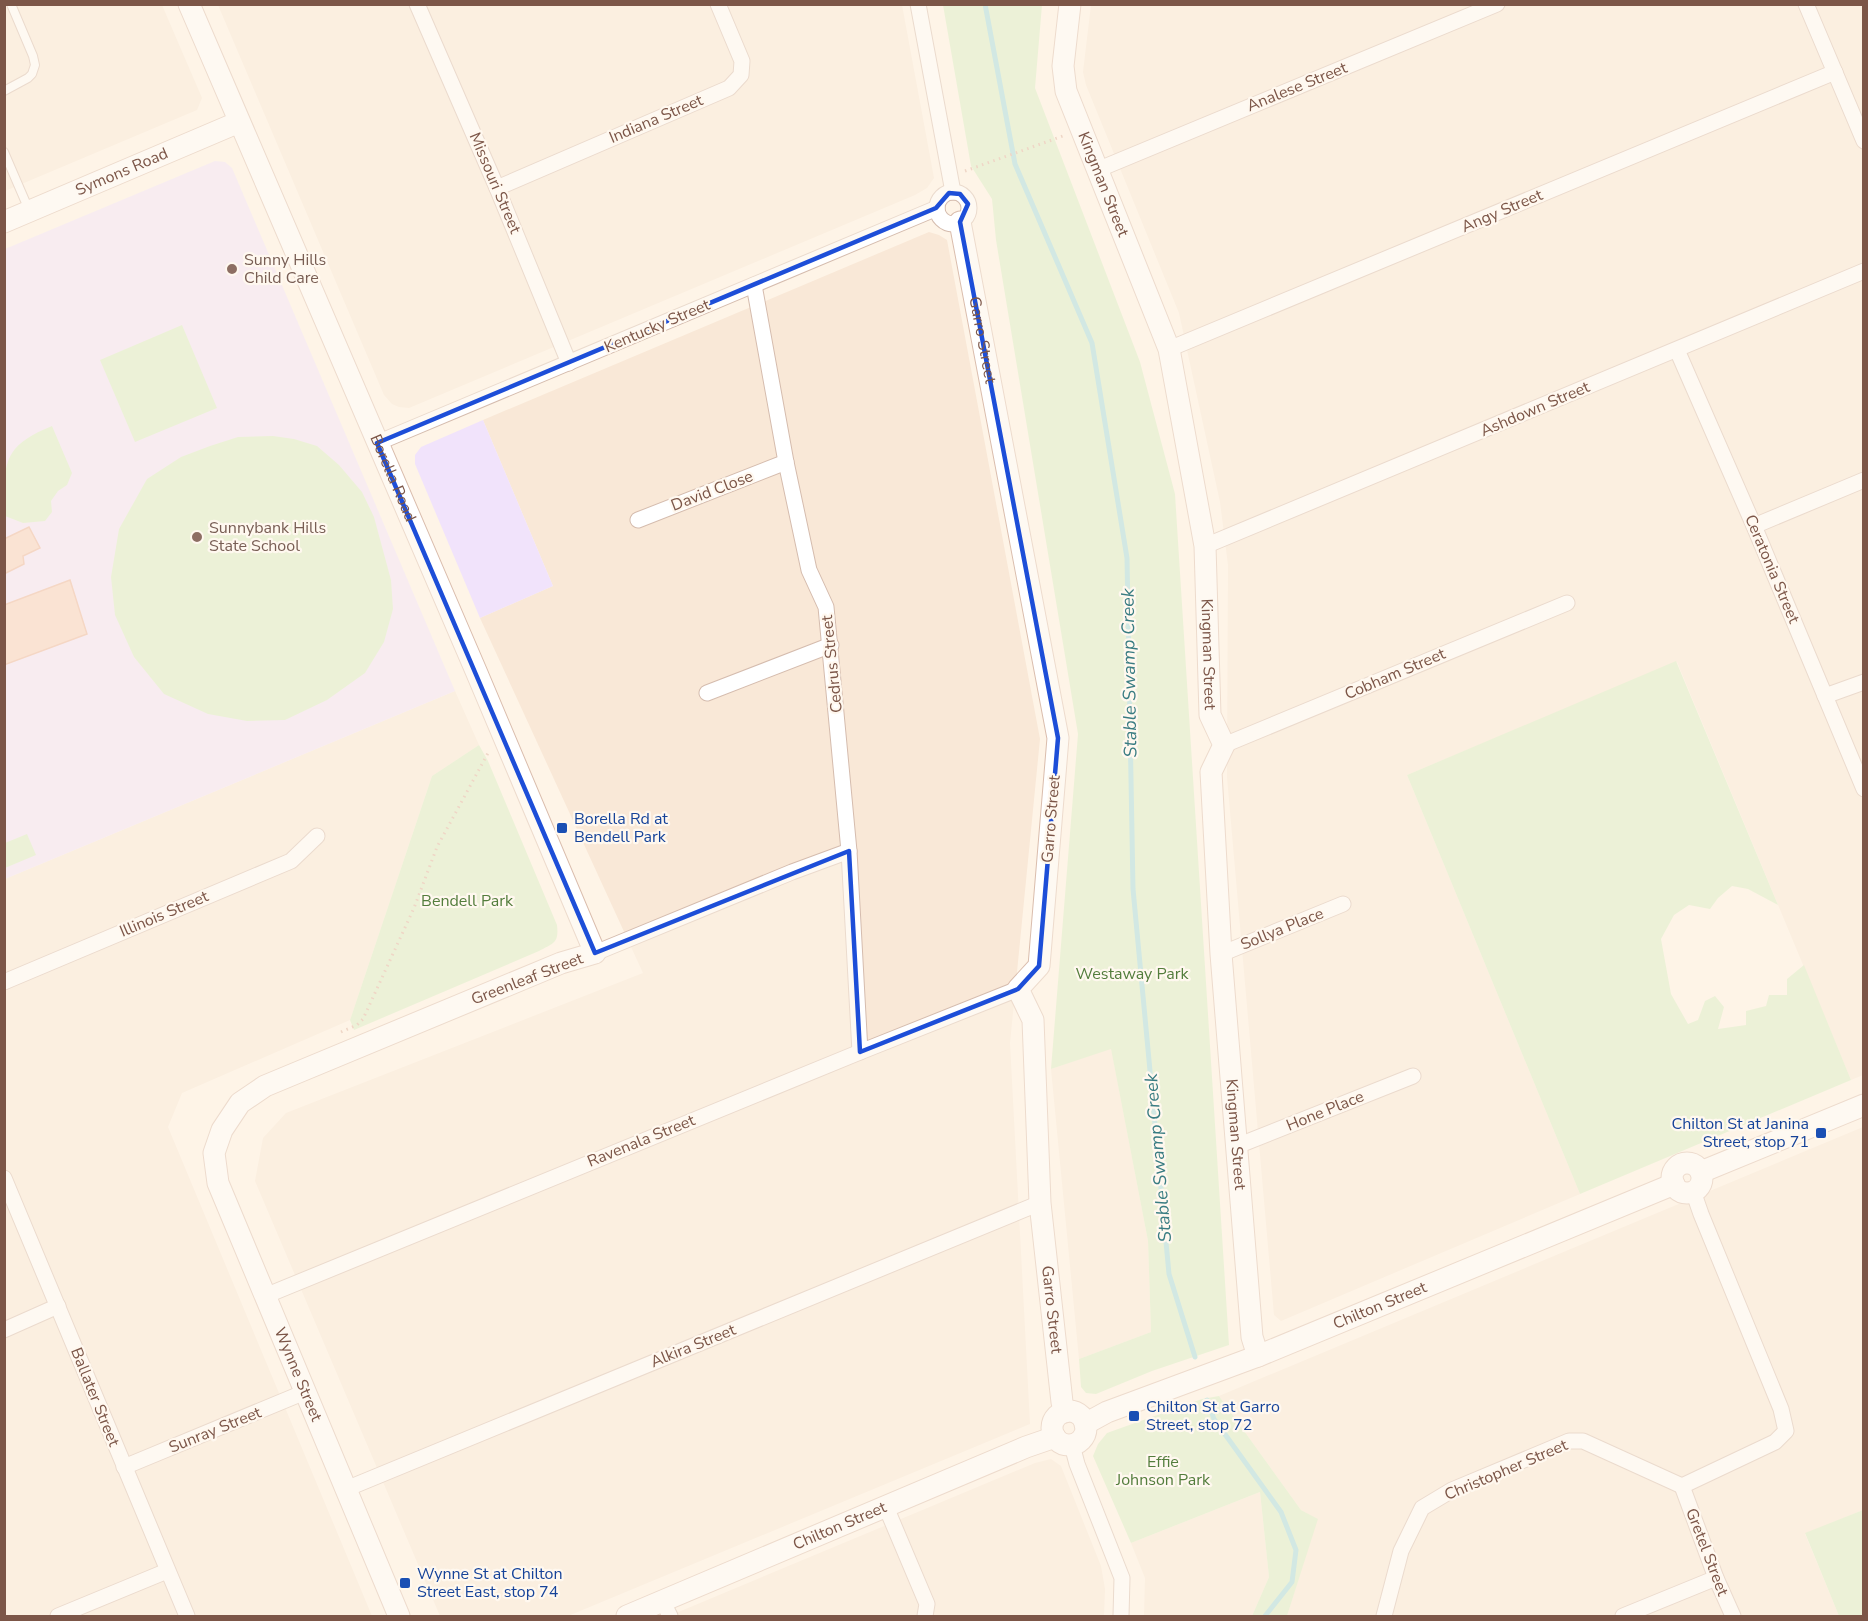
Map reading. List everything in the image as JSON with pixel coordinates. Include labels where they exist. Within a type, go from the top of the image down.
[{"type":"street","name":"Borella Road","points":[[189,4],[595,953]]},
{"type":"street","name":"Missouri Street","points":[[417,4],[497,188],[569,363]]},
{"type":"street","name":"Indiana Street","points":[[497,188],[729,88],[741,75],[742,61],[718,4]]},
{"type":"street","points":[[918,4],[953,192]]},
{"type":"street","name":"Kingman Street","points":[[1071,4],[1063,66],[1066,91],[1169,349],[1205,546],[1210,716],[1224,745],[1212,772],[1221,954],[1252,1337],[1258,1356]]},
{"type":"street","name":"Analese Street","points":[[1097,170],[1497,4]]},
{"type":"street","points":[[1806,4],[1863,141]]},
{"type":"street","name":"Angy Street","points":[[1169,349],[1834,72]]},
{"type":"street","name":"Symons Road","points":[[4,222],[239,122]]},
{"type":"street","points":[[953,192],[963,196],[968,204],[967,214],[960,222],[950,223],[943,220],[937,208],[942,197],[953,192]]},
{"type":"street","name":"Kentucky Street","points":[[377,443],[937,208]]},
{"type":"street","name":"Garro Street","points":[[960,222],[1058,738],[1039,966],[1018,988],[1033,1020],[1040,1203],[1065,1412]]},
{"type":"street","name":"Ashdown Street","points":[[1205,546],[1863,272]]},
{"type":"street","name":"Cedrus Street","points":[[754,285],[786,462],[809,570],[826,607],[849,851],[860,1052]]},
{"type":"street","name":"Ceratonia Street","points":[[1677,350],[1754,526],[1863,789]]},
{"type":"street","name":"David Close","points":[[638,520],[786,462]]},
{"type":"street","points":[[1754,526],[1863,480]]},
{"type":"street","name":"Cobham Street","points":[[1224,745],[1567,603]]},
{"type":"street","points":[[707,693],[831,645]]},
{"type":"street","points":[[1825,696],[1863,682]]},
{"type":"street","name":"Illinois Street","points":[[4,982],[291,861],[317,836]]},
{"type":"street","name":"Greenleaf Street","points":[[222,1130],[240,1103],[265,1086],[561,963],[595,953],[849,851]]},
{"type":"street","name":"Sollya Place","points":[[1221,954],[1343,904]]},
{"type":"street","name":"Ravenala Street","points":[[265,1296],[1018,988]]},
{"type":"street","name":"Hone Place","points":[[1237,1146],[1413,1076]]},
{"type":"street","points":[[1682,1486],[1775,1442],[1786,1431],[1781,1409],[1701,1214],[1673,1174],[1674,1170],[1686,1163],[1695,1165],[1701,1172],[1863,1105]]},
{"type":"street","name":"Wynne Street","points":[[222,1130],[214,1153],[218,1183],[399,1617]]},
{"type":"street","name":"Ballater Street","points":[[4,1178],[187,1617]]},
{"type":"street","name":"Chilton Street","points":[[1085,1424],[1107,1412],[1258,1356],[1683,1187]]},
{"type":"street","name":"Alkira Street","points":[[346,1489],[1040,1203]]},
{"type":"street","points":[[4,1330],[58,1306]]},
{"type":"street","name":"Sunray Street","points":[[124,1467],[305,1392]]},
{"type":"street","points":[[1063,1441],[1082,1437],[1085,1424],[1077,1414],[1065,1412],[1057,1416],[1052,1424],[1053,1433],[1063,1441],[1077,1464],[1122,1578],[1121,1617]]},
{"type":"street","name":"Chilton Street","points":[[627,1617],[667,1609],[886,1506],[1026,1447],[1063,1441]]},
{"type":"street","name":"Christopher Street","points":[[1384,1617],[1401,1551],[1422,1508],[1452,1490],[1569,1441],[1583,1441],[1682,1486]]},
{"type":"street","name":"Gretel Street","points":[[1682,1486],[1732,1617]]},
{"type":"street","points":[[886,1506],[927,1604],[925,1617]]},
{"type":"street","points":[[58,1617],[167,1571]]},
{"type":"street","points":[[1623,1617],[1716,1578]]},
{"type":"lane","points":[[4,91],[28,78],[35,65],[11,4]]},
{"type":"lane","points":[[4,152],[29,211]]},
{"type":"path","points":[[981,166],[1043,143]]},
{"type":"path","points":[[340,1032],[357,1025],[363,1019],[414,908],[438,847],[488,753]]},
{"type":"highlighted area","points":[[949,193],[960,194],[968,204],[960,222],[1058,738],[1039,966],[1018,989],[860,1052],[849,851],[595,953],[377,443],[936,208]]},
{"type":"shaded area","points":[[4,5],[162,5],[202,98],[197,110],[5,191]]},
{"type":"shaded area","points":[[218,5],[902,5],[934,178],[927,188],[915,195],[409,408],[399,407],[392,404],[384,395]]},
{"type":"shaded area","points":[[1091,5],[1863,5],[1863,1075],[1851,1080],[1677,662],[1407,775],[1580,1194],[1281,1321],[1274,1315],[1227,777],[1228,565],[1220,502],[1179,313],[1086,85],[1083,72]]},
{"type":"shaded area","name":"Sunnybank Hills State School","points":[[215,161],[225,162],[232,168],[455,691],[5,879],[5,249]]},
{"type":"shaded area","points":[[929,232],[947,240],[1040,739],[1010,1043],[1030,1424],[568,1616],[440,1616],[255,1181],[263,1138],[286,1113],[643,973],[480,618],[553,586],[483,420]]},
{"type":"shaded area","points":[[483,420],[553,586],[480,618],[415,464],[415,455],[421,447]]},
{"type":"shaded area","points":[[455,691],[479,745],[432,776],[350,1020],[182,1093],[168,1127],[372,1616],[5,1616],[5,879]]},
{"type":"shaded area","points":[[1111,1048],[1148,1241],[1151,1332],[1079,1359],[1051,1069]]},
{"type":"shaded area","points":[[1863,1127],[1863,1510],[1805,1534],[1839,1616],[1287,1616],[1317,1519],[1301,1510],[1219,1396]]},
{"type":"shaded area","points":[[1051,1459],[1061,1466],[1101,1566],[1105,1589],[1104,1616],[669,1616],[1035,1463]]},
{"type":"shaded area","points":[[1260,1492],[1269,1577],[1252,1616],[1144,1616],[1145,1578],[1131,1543]]},
{"type":"green space","name":"Westaway Park","points":[[943,5],[1042,5],[1035,88],[1140,362],[1175,494],[1229,1345],[1152,1371],[1096,1394],[1086,1393],[1081,1387],[1079,1359],[1151,1332],[1148,1241],[1111,1049],[1051,1069],[1078,734],[996,240],[992,199],[971,166]]},
{"type":"green space","points":[[182,325],[217,408],[135,442],[100,360]]},
{"type":"green space","points":[[52,426],[72,473],[67,485],[58,491],[51,501],[52,512],[45,521],[23,523],[5,516],[6,471],[14,450],[35,434]]},
{"type":"green space","points":[[273,436],[317,446],[339,465],[362,492],[374,517],[391,580],[393,609],[384,642],[365,673],[327,700],[285,720],[247,721],[208,714],[164,694],[134,657],[115,615],[111,577],[119,529],[147,479],[181,457],[210,446],[238,437]]},
{"type":"green space","points":[[1676,661],[1778,905],[1748,889],[1732,886],[1718,898],[1710,909],[1689,905],[1674,915],[1661,939],[1671,994],[1688,1024],[1698,1020],[1705,1001],[1715,996],[1724,1007],[1718,1029],[1746,1025],[1746,1011],[1766,1006],[1769,995],[1787,995],[1787,979],[1804,965],[1851,1080],[1580,1194],[1407,775]]},
{"type":"green space","name":"Bendell Park","points":[[479,745],[488,761],[557,925],[556,939],[539,951],[354,1030],[350,1020],[432,776]]},
{"type":"green space","points":[[27,834],[36,855],[5,868],[5,843]]},
{"type":"green space","name":"Effie Johnson Park","points":[[1219,1396],[1301,1510],[1318,1519],[1287,1616],[1252,1616],[1269,1577],[1260,1492],[1131,1543],[1093,1456],[1098,1444],[1107,1433],[1202,1399]]},
{"type":"green space","points":[[1863,1510],[1863,1616],[1839,1616],[1805,1533]]},
{"type":"building","points":[[29,527],[40,548],[23,556],[24,564],[4,574],[4,539]]},
{"type":"building","points":[[70,580],[87,634],[4,665],[4,605]]},
{"type":"waterway","name":"Stable Swamp Creek","points":[[985,4],[1015,164],[1092,343],[1127,558],[1133,889],[1169,1274],[1195,1357]]},
{"type":"waterway","name":"Stable Swamp Creek","points":[[1207,1400],[1214,1419],[1281,1512],[1296,1550],[1292,1582],[1265,1616]]},
{"type":"place","name":"Sunny Hills Child Care","points":[[232,269]]},
{"type":"place","name":"Sunnybank Hills State School","points":[[197,537]]},
{"type":"place","name":"Borella Rd at Bendell Park","points":[[562,828]]},
{"type":"place","name":"Chilton St at Janina Street, stop 71","points":[[1821,1133]]},
{"type":"place","name":"Chilton St at Garro Street, stop 72","points":[[1134,1416]]},
{"type":"place","name":"Wynne St at Chilton Street East, stop 74","points":[[405,1583]]}]
